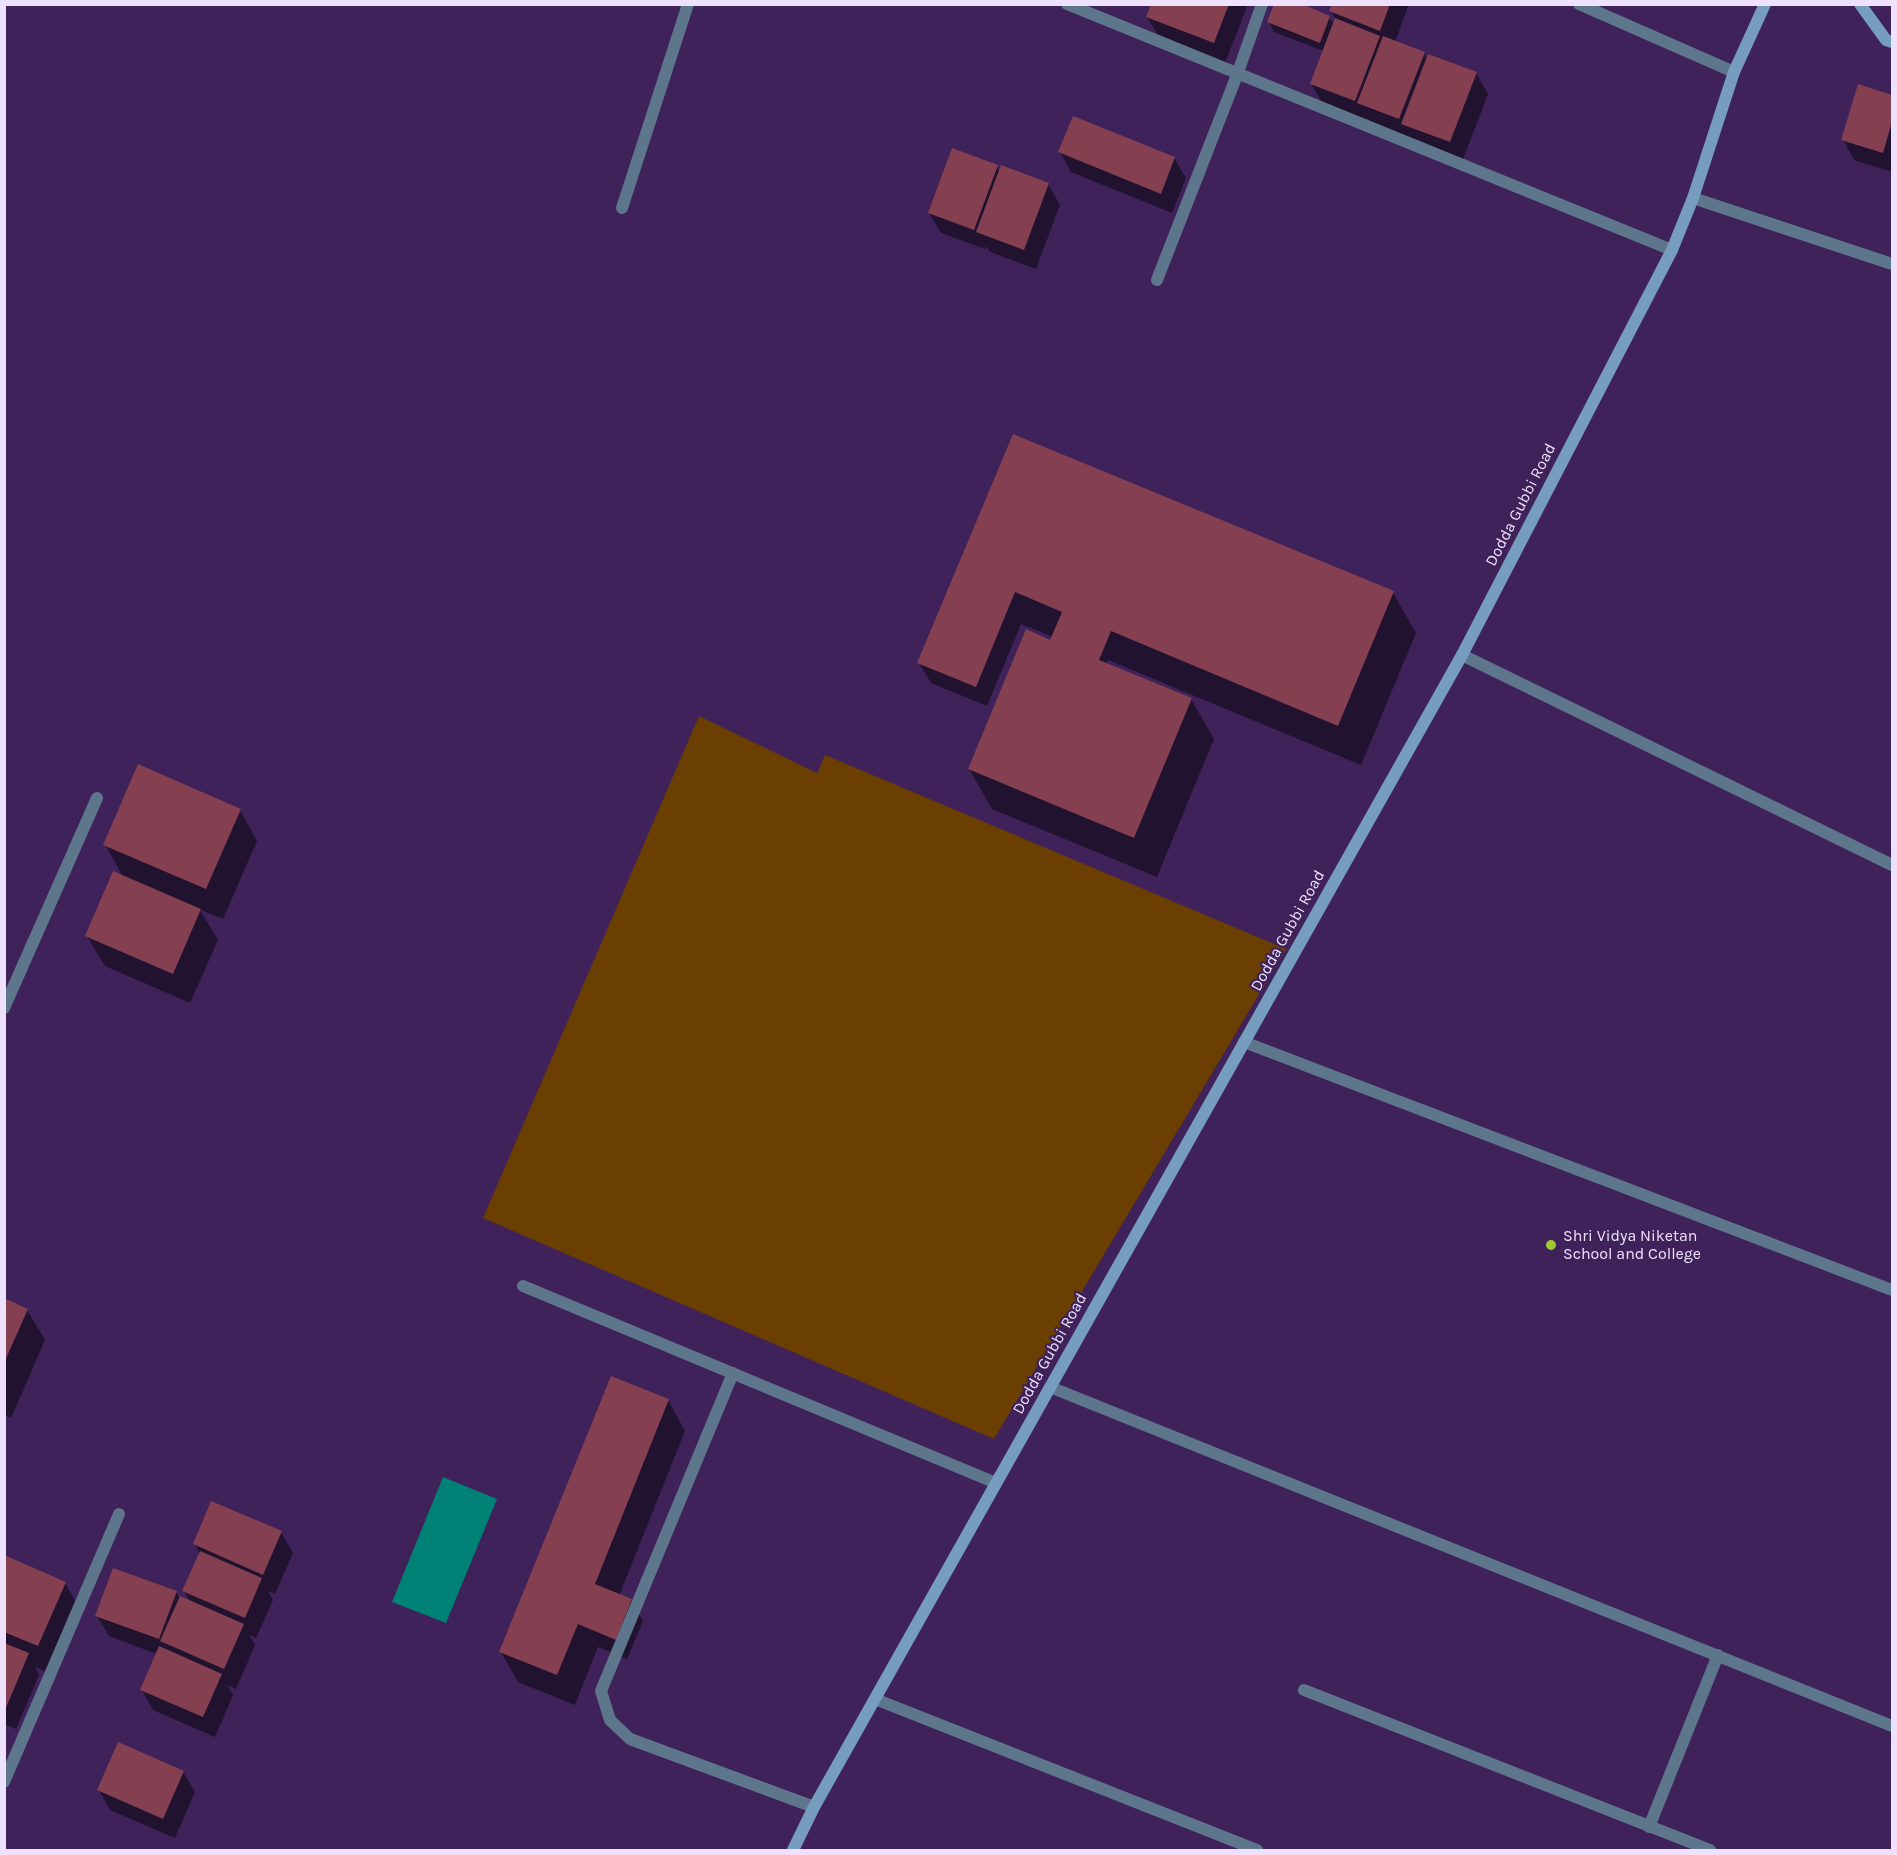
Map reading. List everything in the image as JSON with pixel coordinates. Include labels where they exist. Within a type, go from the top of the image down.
[{"type":"main road","name":"Dodda Gubbi Road","points":[[793,1851],[814,1807],[1462,655],[1672,250],[1693,198],[1734,72],[1765,4]]},
{"type":"main road","points":[[1860,4],[1886,40],[1893,42]]},
{"type":"street","points":[[622,208],[688,4]]},
{"type":"street","points":[[1067,4],[1672,250]]},
{"type":"street","points":[[1157,280],[1237,75],[1262,4]]},
{"type":"street","points":[[1579,4],[1734,72]]},
{"type":"street","points":[[1693,198],[1893,264]]},
{"type":"street","points":[[1462,655],[1893,865]]},
{"type":"street","points":[[4,1008],[97,798]]},
{"type":"street","points":[[1244,1042],[1893,1290]]},
{"type":"street","points":[[523,1286],[996,1483]]},
{"type":"street","points":[[733,1373],[601,1692],[610,1720],[630,1739],[814,1807]]},
{"type":"street","points":[[1050,1387],[1893,1726]]},
{"type":"street","points":[[4,1782],[119,1514]]},
{"type":"street","points":[[1648,1827],[1718,1655]]},
{"type":"street","points":[[1304,1690],[1710,1851]]},
{"type":"street","points":[[875,1699],[1257,1851]]},
{"type":"shaded area","points":[[699,716],[817,773],[825,755],[1286,949],[994,1439],[483,1218]]},
{"type":"shaded area","points":[[443,1477],[497,1499],[446,1623],[392,1602]]},
{"type":"building","points":[[1151,4],[1229,4],[1214,43],[1146,17]]},
{"type":"building","points":[[1274,4],[1302,4],[1330,16],[1320,43],[1267,22]]},
{"type":"building","points":[[1332,4],[1390,4],[1380,31],[1329,11]]},
{"type":"building","points":[[1335,18],[1380,36],[1355,101],[1310,84]]},
{"type":"building","points":[[1383,36],[1425,52],[1399,119],[1357,103]]},
{"type":"building","points":[[1428,54],[1477,72],[1450,142],[1401,124]]},
{"type":"building","points":[[1858,84],[1892,95],[1892,122],[1883,153],[1841,140]]},
{"type":"building","points":[[1073,116],[1175,157],[1161,194],[1058,152]]},
{"type":"building","points":[[952,148],[998,165],[974,230],[928,213]]},
{"type":"building","points":[[1001,165],[1049,183],[1024,250],[976,232]]},
{"type":"building","points":[[1013,434],[1394,591],[1338,726],[1111,631],[1099,660],[1192,698],[1134,838],[968,769],[1026,629],[1050,640],[1062,612],[1015,592],[976,687],[917,663]]},
{"type":"building","points":[[138,764],[241,809],[206,889],[103,845]]},
{"type":"building","points":[[113,871],[201,909],[173,974],[85,936]]},
{"type":"building","points":[[4,1298],[28,1309],[4,1363]]},
{"type":"building","points":[[611,1376],[669,1399],[595,1584],[632,1599],[616,1640],[578,1624],[557,1675],[499,1652]]},
{"type":"building","points":[[211,1501],[282,1531],[263,1575],[193,1544]]},
{"type":"building","points":[[200,1551],[262,1578],[245,1618],[182,1591]]},
{"type":"building","points":[[4,1555],[66,1582],[38,1646],[4,1632]]},
{"type":"building","points":[[113,1568],[177,1591],[159,1639],[95,1616]]},
{"type":"building","points":[[180,1596],[244,1624],[224,1669],[160,1641]]},
{"type":"building","points":[[4,1643],[29,1653],[5,1710],[4,1710]]},
{"type":"building","points":[[159,1646],[222,1674],[203,1717],[140,1690]]},
{"type":"building","points":[[118,1742],[184,1771],[163,1819],[97,1790]]},
{"type":"place","name":"Shri Vidya Niketan School and College","points":[[1551,1245]]}]
